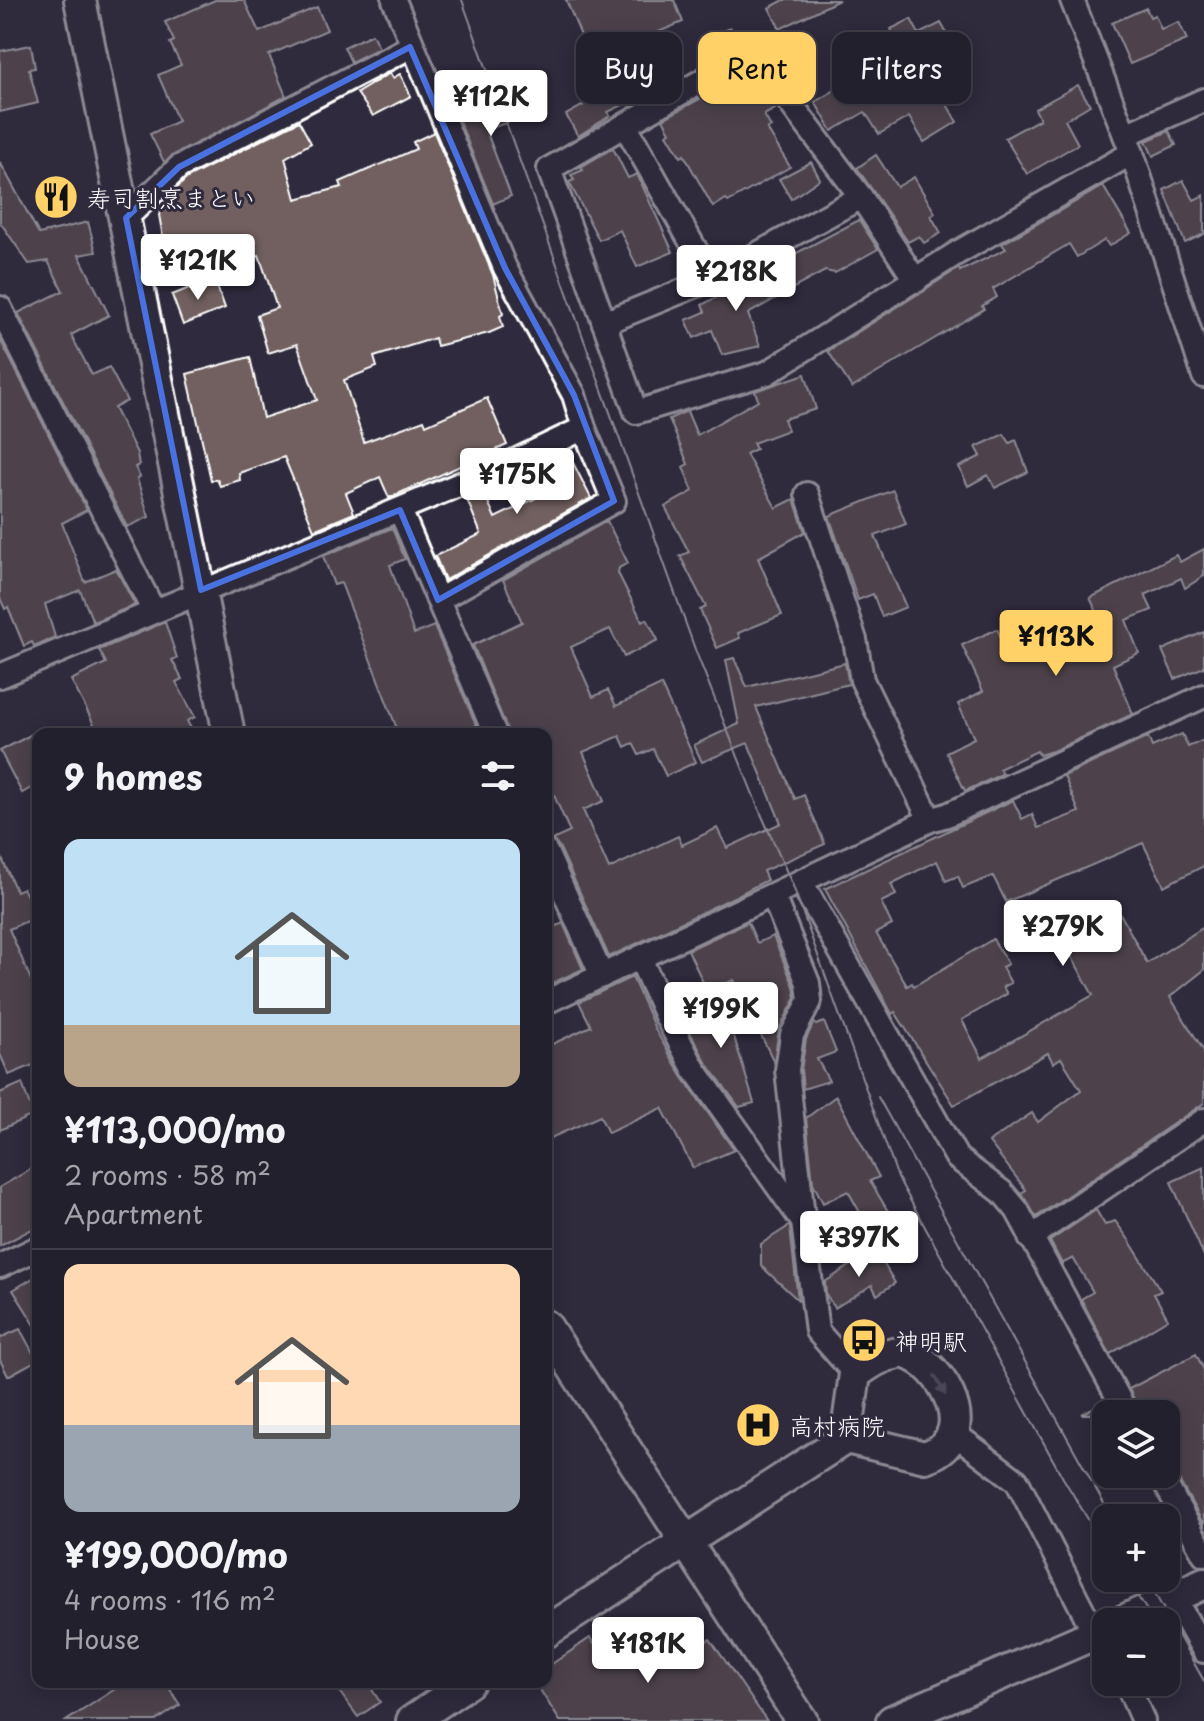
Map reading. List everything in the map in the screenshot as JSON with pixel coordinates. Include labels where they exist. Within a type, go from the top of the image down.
[{"type":"street","points":[[80,0],[228,728]]},
{"type":"street","points":[[394,0],[410,47],[505,268],[574,395],[614,501],[438,600]]},
{"type":"street","points":[[1072,0],[1129,144],[1199,342],[1204,376]]},
{"type":"street","points":[[126,218],[179,167],[410,47]]},
{"type":"street","points":[[916,281],[861,197],[752,52],[549,169],[636,412],[767,373],[916,281],[1044,201],[1129,144],[1204,100]]},
{"type":"street","points":[[625,125],[712,279]]},
{"type":"street","points":[[604,323],[712,279],[861,197]]},
{"type":"street","points":[[0,308],[153,610]]},
{"type":"street","points":[[0,676],[400,510],[584,428]]},
{"type":"street","points":[[807,494],[855,640],[862,680],[930,820]]},
{"type":"street","points":[[400,510],[492,728]]},
{"type":"street","points":[[552,999],[930,820],[947,815],[1204,696]]},
{"type":"street","points":[[552,865],[602,976]]},
{"type":"street","points":[[801,882],[957,1158],[1002,1192],[1017,1210],[1119,1400]]},
{"type":"street","points":[[773,896],[808,983],[810,1001],[792,1035],[787,1070],[817,1331],[855,1374]]},
{"type":"street","points":[[640,958],[694,1069],[803,1222]]},
{"type":"street","points":[[1030,1238],[1204,1120]]},
{"type":"street","points":[[0,1266],[32,1251]]},
{"type":"street","points":[[552,1335],[802,1721]]},
{"type":"street","points":[[552,1628],[846,1438],[918,1457],[936,1452],[955,1434],[958,1417],[932,1369],[923,1359],[902,1352],[879,1357],[855,1374],[846,1438]]},
{"type":"street","points":[[955,1434],[1017,1481],[1093,1608]]},
{"type":"street","points":[[1168,1488],[1204,1554]]},
{"type":"street","points":[[1153,1608],[1204,1583]]},
{"type":"street","points":[[1174,1598],[1204,1651]]},
{"type":"street","points":[[892,1721],[1092,1636]]},
{"type":"street","points":[[412,1721],[460,1688]]},
{"type":"street","points":[[1132,1696],[1143,1721]]},
{"type":"highlighted area","points":[[410,47],[505,268],[574,395],[614,501],[438,600],[400,510],[201,590],[126,218],[179,167]]},
{"type":"building","points":[[215,0],[244,0],[259,32],[317,7],[327,30],[269,55],[286,96],[164,162],[150,134],[178,121],[158,75],[181,65],[170,43],[174,41],[165,22]]},
{"type":"building","points":[[566,0],[674,0],[683,22],[658,32],[579,32]]},
{"type":"building","points":[[784,0],[839,0],[780,29],[769,8]]},
{"type":"building","points":[[1146,8],[1150,17],[1155,15],[1161,29],[1179,22],[1187,40],[1130,64],[1112,23]]},
{"type":"building","points":[[911,19],[918,32],[892,32],[891,29]]},
{"type":"building","points":[[941,23],[946,32],[923,32]]},
{"type":"building","points":[[372,34],[379,48],[351,62],[344,47]]},
{"type":"building","points":[[31,45],[35,68],[29,69],[38,103],[0,112],[0,51]]},
{"type":"building","points":[[390,73],[393,78],[400,74],[411,96],[373,116],[357,93]]},
{"type":"building","points":[[1078,85],[1090,105],[1065,120],[1078,144],[1027,174],[1005,138],[1040,119],[1035,109]]},
{"type":"building","points":[[525,92],[533,113],[486,130],[511,196],[493,204],[455,111],[476,102],[478,110]]},
{"type":"building","points":[[832,92],[832,104],[947,104],[957,122],[924,142],[909,117],[879,134],[865,112],[832,131],[816,101]]},
{"type":"building","points":[[698,100],[698,104],[773,104],[775,109],[764,115],[771,127],[767,129],[790,167],[728,202],[726,199],[713,207],[684,155],[681,157],[667,134],[670,132],[663,119]]},
{"type":"building","points":[[586,104],[625,104],[608,112],[610,116],[578,136],[566,115]]},
{"type":"building","points":[[299,121],[311,143],[285,158],[296,199],[342,187],[340,182],[416,149],[413,142],[434,132],[493,275],[503,314],[500,316],[503,327],[489,333],[437,346],[435,338],[374,357],[377,367],[344,380],[364,442],[424,420],[426,425],[487,398],[507,445],[389,498],[380,477],[346,493],[354,513],[314,530],[284,457],[239,473],[240,480],[220,486],[217,479],[211,480],[187,374],[250,357],[263,418],[317,400],[297,344],[268,353],[257,315],[277,308],[259,255],[209,276],[193,237],[164,243],[159,215],[167,198],[187,178]]},
{"type":"building","points":[[1169,131],[1176,145],[1153,156],[1146,141]]},
{"type":"building","points":[[613,148],[628,178],[637,174],[673,252],[637,267],[620,230],[599,240],[569,182],[574,180],[571,175],[583,170],[581,167]]},
{"type":"building","points":[[876,155],[897,187],[914,177],[935,213],[931,216],[941,233],[924,243],[919,236],[908,242],[857,168]]},
{"type":"building","points":[[0,162],[39,234],[88,222],[96,252],[79,255],[109,315],[71,335],[92,375],[109,367],[127,401],[114,408],[137,453],[139,465],[135,467],[140,477],[137,479],[149,517],[127,527],[18,313],[63,291],[48,261],[29,264],[0,222]]},
{"type":"building","points":[[811,162],[820,179],[791,199],[779,179]]},
{"type":"building","points":[[1183,180],[1194,200],[1204,195],[1204,234],[1185,243],[1164,190]]},
{"type":"building","points":[[1103,186],[1131,233],[1109,246],[1105,240],[1077,257],[1069,244],[993,289],[997,297],[982,306],[984,309],[852,388],[828,351],[959,268],[960,271],[1006,249],[1002,244]]},
{"type":"building","points":[[859,220],[878,249],[835,273],[825,271],[790,290],[774,265]]},
{"type":"building","points":[[771,267],[780,296],[748,314],[760,346],[722,355],[712,330],[694,338],[686,320],[705,312],[702,305]]},
{"type":"building","points":[[214,278],[225,308],[183,325],[172,295]]},
{"type":"building","points":[[0,339],[87,510],[62,523],[85,582],[116,569],[135,605],[93,622],[80,590],[45,604],[55,637],[34,646],[32,642],[24,646],[8,607],[5,609],[0,598]]},
{"type":"building","points":[[805,374],[816,409],[784,419],[788,430],[753,443],[756,449],[746,454],[776,508],[794,499],[805,532],[758,558],[782,615],[738,633],[740,638],[717,648],[700,610],[706,607],[680,556],[689,552],[665,507],[693,491],[683,467],[688,464],[669,419],[687,411],[697,435],[758,400],[755,391]]},
{"type":"building","points":[[1004,434],[1010,443],[1016,440],[1028,472],[995,488],[988,475],[968,486],[959,467],[981,456],[976,447]]},
{"type":"building","points":[[568,453],[591,498],[445,580],[435,556],[481,534],[466,497],[483,490],[495,518],[544,494],[537,480],[545,476],[541,466]]},
{"type":"building","points":[[893,490],[906,524],[875,536],[906,607],[882,617],[873,594],[858,600],[829,516]]},
{"type":"building","points":[[607,521],[628,563],[619,568],[618,573],[642,621],[647,619],[658,640],[624,657],[610,629],[571,647],[593,697],[608,690],[616,706],[661,685],[696,762],[666,776],[653,749],[639,755],[633,743],[625,747],[620,736],[583,752],[604,801],[583,810],[609,869],[678,836],[682,845],[717,828],[727,848],[781,823],[748,743],[702,762],[694,745],[739,724],[726,660],[734,658],[747,687],[845,663],[849,684],[756,707],[795,799],[804,795],[825,844],[763,871],[767,880],[609,957],[559,846],[552,840],[570,832],[552,791],[552,728],[507,728],[473,645],[522,622],[503,580]]},
{"type":"building","points":[[392,528],[405,559],[390,565],[414,634],[434,626],[477,728],[397,728],[341,583],[334,585],[323,556]]},
{"type":"building","points":[[1204,549],[1204,576],[1185,588],[1181,578],[1145,595],[1152,610],[1126,620],[1139,653],[1113,665],[1133,714],[1053,751],[1039,755],[1037,751],[999,769],[1002,774],[965,791],[946,752],[974,738],[958,704],[983,691],[962,645],[997,629],[1004,644],[1051,622],[1056,633],[1098,614],[1090,598],[1176,555],[1180,562]]},
{"type":"building","points":[[165,622],[177,658],[172,660],[182,679],[176,682],[195,717],[187,721],[191,728],[96,728],[71,680],[106,663],[99,650]]},
{"type":"building","points":[[1204,632],[1204,667],[1175,679],[1162,650]]},
{"type":"building","points":[[32,734],[32,787],[22,793],[0,751]]},
{"type":"building","points":[[1182,734],[1188,747],[1204,740],[1204,866],[1164,886],[1143,843],[1006,902],[993,876],[963,888],[958,876],[946,881],[937,861],[891,884],[896,895],[881,902],[892,925],[876,933],[907,986],[912,983],[914,986],[993,939],[1008,964],[1002,967],[1011,983],[1003,987],[1007,994],[962,1020],[982,1058],[1093,995],[1068,950],[1074,947],[1069,938],[1115,912],[1121,915],[1147,963],[1204,927],[1204,970],[1170,997],[1204,1051],[1204,1103],[1036,1217],[1021,1193],[1026,1190],[989,1142],[1032,1113],[1038,1122],[1081,1090],[1061,1058],[1053,1063],[1048,1053],[954,1105],[895,1012],[892,1014],[825,889],[1013,800],[1022,819],[1032,814],[1038,828],[1079,812],[1064,776],[1148,737],[1152,747]]},
{"type":"building","points":[[0,854],[16,891],[23,888],[27,896],[32,894],[32,919],[9,929],[32,982],[32,1065],[9,1075],[0,1054]]},
{"type":"building","points":[[748,922],[757,943],[773,936],[794,986],[796,998],[779,1029],[774,1062],[734,980],[707,991],[688,950]]},
{"type":"building","points":[[563,923],[583,969],[552,983],[552,928]]},
{"type":"building","points":[[632,977],[656,1031],[682,1076],[734,1150],[693,1168],[662,1108],[608,1133],[600,1116],[552,1137],[552,1044],[591,1026],[579,1002]]},
{"type":"building","points":[[723,1000],[754,1103],[739,1107],[706,1062],[683,1019]]},
{"type":"building","points":[[814,1022],[816,1025],[824,1022],[836,1052],[817,1059],[829,1081],[803,1089],[801,1070],[806,1039]]},
{"type":"building","points":[[22,1083],[32,1115],[0,1130],[0,1093]]},
{"type":"building","points":[[836,1096],[879,1177],[870,1181],[898,1228],[876,1241],[848,1191],[823,1203],[813,1183],[806,1118]]},
{"type":"building","points":[[1204,1167],[1204,1256],[1171,1182]]},
{"type":"building","points":[[32,1168],[32,1229],[0,1246],[0,1187]]},
{"type":"building","points":[[1096,1210],[1105,1225],[1115,1221],[1127,1237],[1161,1291],[1154,1294],[1168,1319],[1110,1354],[1081,1299],[1093,1292],[1073,1258],[1062,1264],[1050,1241]]},
{"type":"building","points":[[789,1226],[798,1300],[761,1266],[761,1244]]},
{"type":"building","points":[[875,1249],[895,1283],[877,1295],[872,1285],[835,1308],[826,1295],[825,1282]]},
{"type":"building","points":[[32,1279],[32,1320],[13,1290]]},
{"type":"building","points":[[20,1329],[32,1351],[32,1363],[8,1376],[0,1360],[0,1338]]},
{"type":"building","points":[[1196,1354],[1204,1370],[1204,1525],[1180,1482],[1180,1400],[1134,1400],[1129,1389]]},
{"type":"building","points":[[666,1625],[686,1654],[710,1639],[767,1721],[560,1721],[539,1688],[552,1688],[552,1664],[590,1638],[608,1664]]},
{"type":"building","points":[[117,1688],[169,1688],[180,1705],[156,1721],[66,1721]]},
{"type":"building","points":[[336,1688],[371,1688],[380,1702],[358,1717]]},
{"type":"tram line","points":[[462,0],[696,652],[793,886],[898,1178],[1092,1526]]},
{"type":"tram line","points":[[878,1097],[1104,1504]]},
{"type":"tram line","points":[[1135,1592],[1145,1608]]},
{"type":"tram line","points":[[1154,1592],[1204,1681]]},
{"type":"place","name":"寿司割烹まとい","points":[[56,197]]},
{"type":"place","name":"神明駅","points":[[864,1340]]},
{"type":"place","name":"高村病院","points":[[758,1425]]}]
